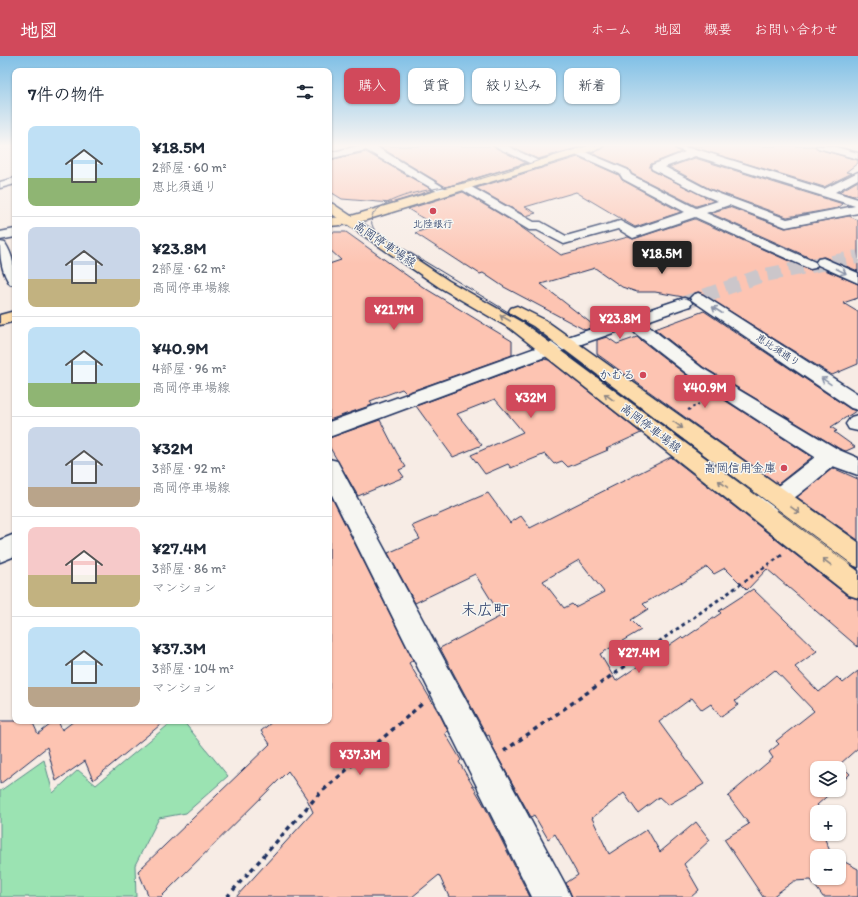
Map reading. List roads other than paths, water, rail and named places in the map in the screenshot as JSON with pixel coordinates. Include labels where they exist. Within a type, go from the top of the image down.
[{"type":"main road","points":[[340,217],[448,185]]},
{"type":"main road","points":[[340,217],[440,188],[462,186]]},
{"type":"main road","name":"高岡停車場線","points":[[340,217],[539,324],[858,556]]},
{"type":"main road","name":"高岡停車場線","points":[[340,217],[444,284],[517,326],[858,586]]},
{"type":"main road","points":[[0,320],[12,317]]},
{"type":"street","points":[[435,185],[440,188]]},
{"type":"street","points":[[642,185],[696,214],[816,264],[858,279]]},
{"type":"street","points":[[692,185],[705,192],[786,223],[858,209]]},
{"type":"street","points":[[801,185],[858,203]]},
{"type":"street","points":[[826,193],[840,185]]},
{"type":"street","points":[[462,186],[534,227],[537,225],[564,240],[620,225],[633,234],[696,214],[729,201]]},
{"type":"street","points":[[0,236],[12,234]]},
{"type":"street","points":[[0,246],[12,274]]},
{"type":"street","name":"恵比須通り","points":[[566,343],[691,300],[858,403]]},
{"type":"street","points":[[641,328],[696,372],[831,456],[858,467]]},
{"type":"street","points":[[332,429],[566,343]]},
{"type":"street","points":[[756,509],[787,491],[831,456]]},
{"type":"street","points":[[332,473],[552,897]]},
{"type":"street","points":[[0,551],[12,546]]},
{"type":"tunnel","points":[[684,303],[760,276],[858,257]]},
{"type":"tram line","points":[[451,185],[409,194],[387,203],[373,214],[371,220],[376,232],[523,321],[858,569]]},
{"type":"place","name":"北陸銀行","points":[[433,211]]},
{"type":"place","name":"かむる","points":[[643,375]]},
{"type":"place","name":"高岡信用金庫","points":[[784,468]]},
{"type":"district","name":"末広町","points":[[485,609]]}]
